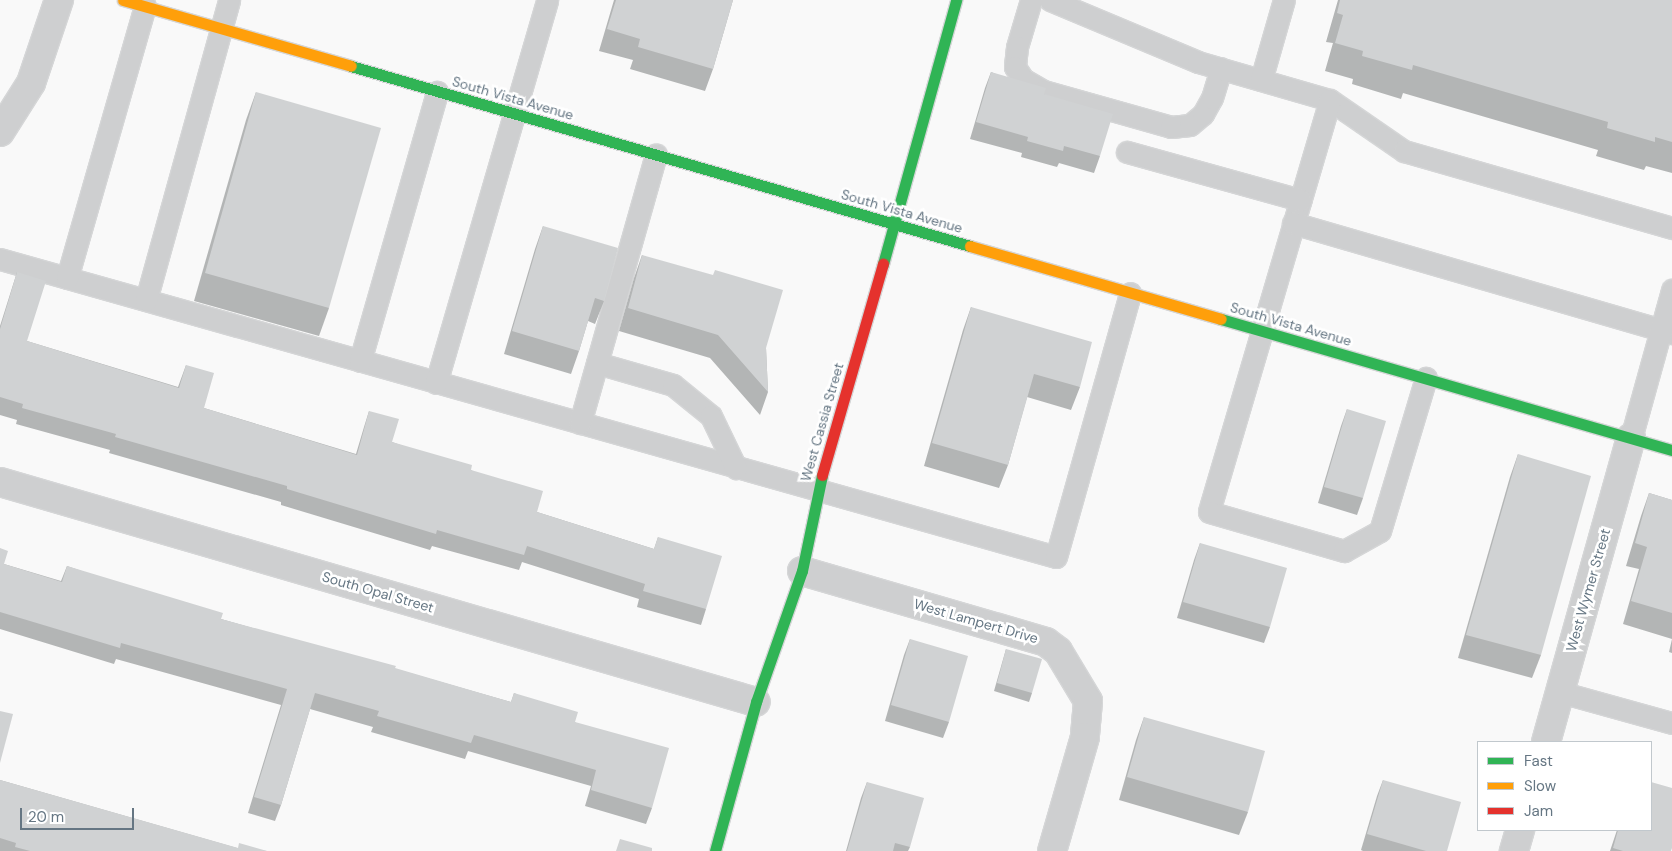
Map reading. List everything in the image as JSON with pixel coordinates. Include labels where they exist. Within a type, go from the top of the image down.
[{"type":"main road","name":"South Vista Avenue","points":[[123,0],[1672,450]]},
{"type":"main road","name":"West Cassia Street","points":[[714,851],[756,702],[802,571],[817,491],[895,224],[956,0]]},
{"type":"street","points":[[0,132],[31,83],[58,0]]},
{"type":"street","name":"West Wymer Street","points":[[1546,741],[1631,438]]},
{"type":"street","name":"South Opal Street","points":[[0,482],[756,702]]},
{"type":"street","name":"West Lampert Drive","points":[[802,571],[1046,642],[1058,651],[1088,701],[1085,737],[1052,851]]},
{"type":"street","points":[[1514,851],[1520,831]]},
{"type":"lane","points":[[146,300],[229,0]]},
{"type":"lane","points":[[436,383],[547,0]]},
{"type":"lane","points":[[1031,0],[1016,47],[1015,67],[1023,80],[1044,91],[1171,127],[1190,125],[1203,114],[1212,98],[1221,68]]},
{"type":"lane","points":[[1261,80],[1284,0]]},
{"type":"lane","points":[[1054,1],[1198,62],[1330,100],[1404,151],[1672,228]]},
{"type":"lane","points":[[67,278],[145,6]]},
{"type":"lane","points":[[360,361],[437,92]]},
{"type":"lane","points":[[1330,100],[1209,512],[1344,551],[1380,531],[1426,378]]},
{"type":"lane","points":[[1127,152],[1300,200]]},
{"type":"lane","points":[[580,423],[656,155]]},
{"type":"lane","points":[[1294,223],[1667,332]]},
{"type":"lane","points":[[0,258],[1056,558],[1130,293]]},
{"type":"lane","points":[[1631,438],[1667,332],[1672,290]]},
{"type":"lane","points":[[597,363],[672,385],[711,416],[736,468]]},
{"type":"lane","points":[[1560,692],[1672,723]]},
{"type":"building","points":[[616,0],[733,0],[713,69],[638,47],[640,39],[607,29]]},
{"type":"building","points":[[1340,0],[1672,0],[1672,142],[1655,137],[1655,142],[1607,128],[1608,122],[1413,65],[1412,70],[1362,56],[1363,51],[1335,43],[1343,15],[1337,13]]},
{"type":"building","points":[[991,72],[1046,88],[1044,94],[1113,114],[1100,156],[1064,146],[1063,151],[1027,141],[1028,137],[976,122]]},
{"type":"building","points":[[256,92],[381,128],[329,308],[205,273]]},
{"type":"building","points":[[543,226],[618,248],[604,301],[595,298],[579,351],[512,331]]},
{"type":"building","points":[[642,255],[713,275],[715,270],[783,290],[766,348],[768,392],[718,335],[628,308]]},
{"type":"building","points":[[17,272],[46,281],[27,341],[179,388],[186,365],[214,373],[204,408],[357,455],[369,411],[399,419],[392,442],[472,465],[471,470],[543,491],[537,512],[654,549],[658,537],[722,556],[706,609],[643,591],[645,584],[527,546],[524,555],[437,530],[436,534],[287,489],[287,486],[115,437],[116,434],[22,408],[23,404],[0,397],[0,329]]},
{"type":"building","points":[[971,307],[1092,342],[1080,387],[1034,374],[1008,465],[932,443]]},
{"type":"building","points":[[1347,409],[1386,421],[1363,498],[1324,487]]},
{"type":"building","points":[[1518,454],[1591,476],[1541,655],[1466,635]]},
{"type":"building","points":[[1649,493],[1672,500],[1672,613],[1631,601],[1647,547],[1635,543]]},
{"type":"building","points":[[1200,543],[1287,568],[1270,627],[1183,602]]},
{"type":"building","points":[[0,548],[8,551],[4,564],[62,582],[67,566],[223,613],[221,619],[396,666],[395,668],[511,702],[514,693],[578,712],[575,722],[669,748],[652,808],[591,790],[596,770],[474,735],[471,743],[377,716],[379,711],[315,693],[281,805],[254,797],[287,689],[121,643],[120,648],[0,612]]},
{"type":"building","points":[[910,639],[968,656],[949,722],[891,705]]},
{"type":"building","points":[[1006,649],[1042,659],[1032,693],[997,683]]},
{"type":"building","points":[[0,711],[13,714],[0,763]]},
{"type":"building","points":[[1144,717],[1265,751],[1248,812],[1127,777]]},
{"type":"building","points":[[0,780],[238,848],[239,843],[267,851],[30,851],[15,847],[16,843],[0,838]]},
{"type":"building","points":[[1383,780],[1461,802],[1447,851],[1426,851],[1367,834]]},
{"type":"building","points":[[867,782],[924,798],[910,847],[895,843],[893,851],[847,851]]},
{"type":"building","points":[[1652,782],[1672,788],[1671,851],[1623,851],[1613,848],[1618,831],[1652,831]]},
{"type":"building","points":[[620,839],[652,848],[652,851],[616,851]]},
{"type":"traffic: fast","points":[[883,264],[956,0]]},
{"type":"traffic: fast","points":[[351,66],[970,246]]},
{"type":"traffic: fast","points":[[1221,319],[1672,450]]},
{"type":"traffic: fast","points":[[715,851],[756,702],[802,571],[822,475]]},
{"type":"traffic: slow","points":[[123,0],[351,66]]},
{"type":"traffic: slow","points":[[970,246],[1221,319]]},
{"type":"traffic: jam","points":[[822,475],[883,264]]}]
